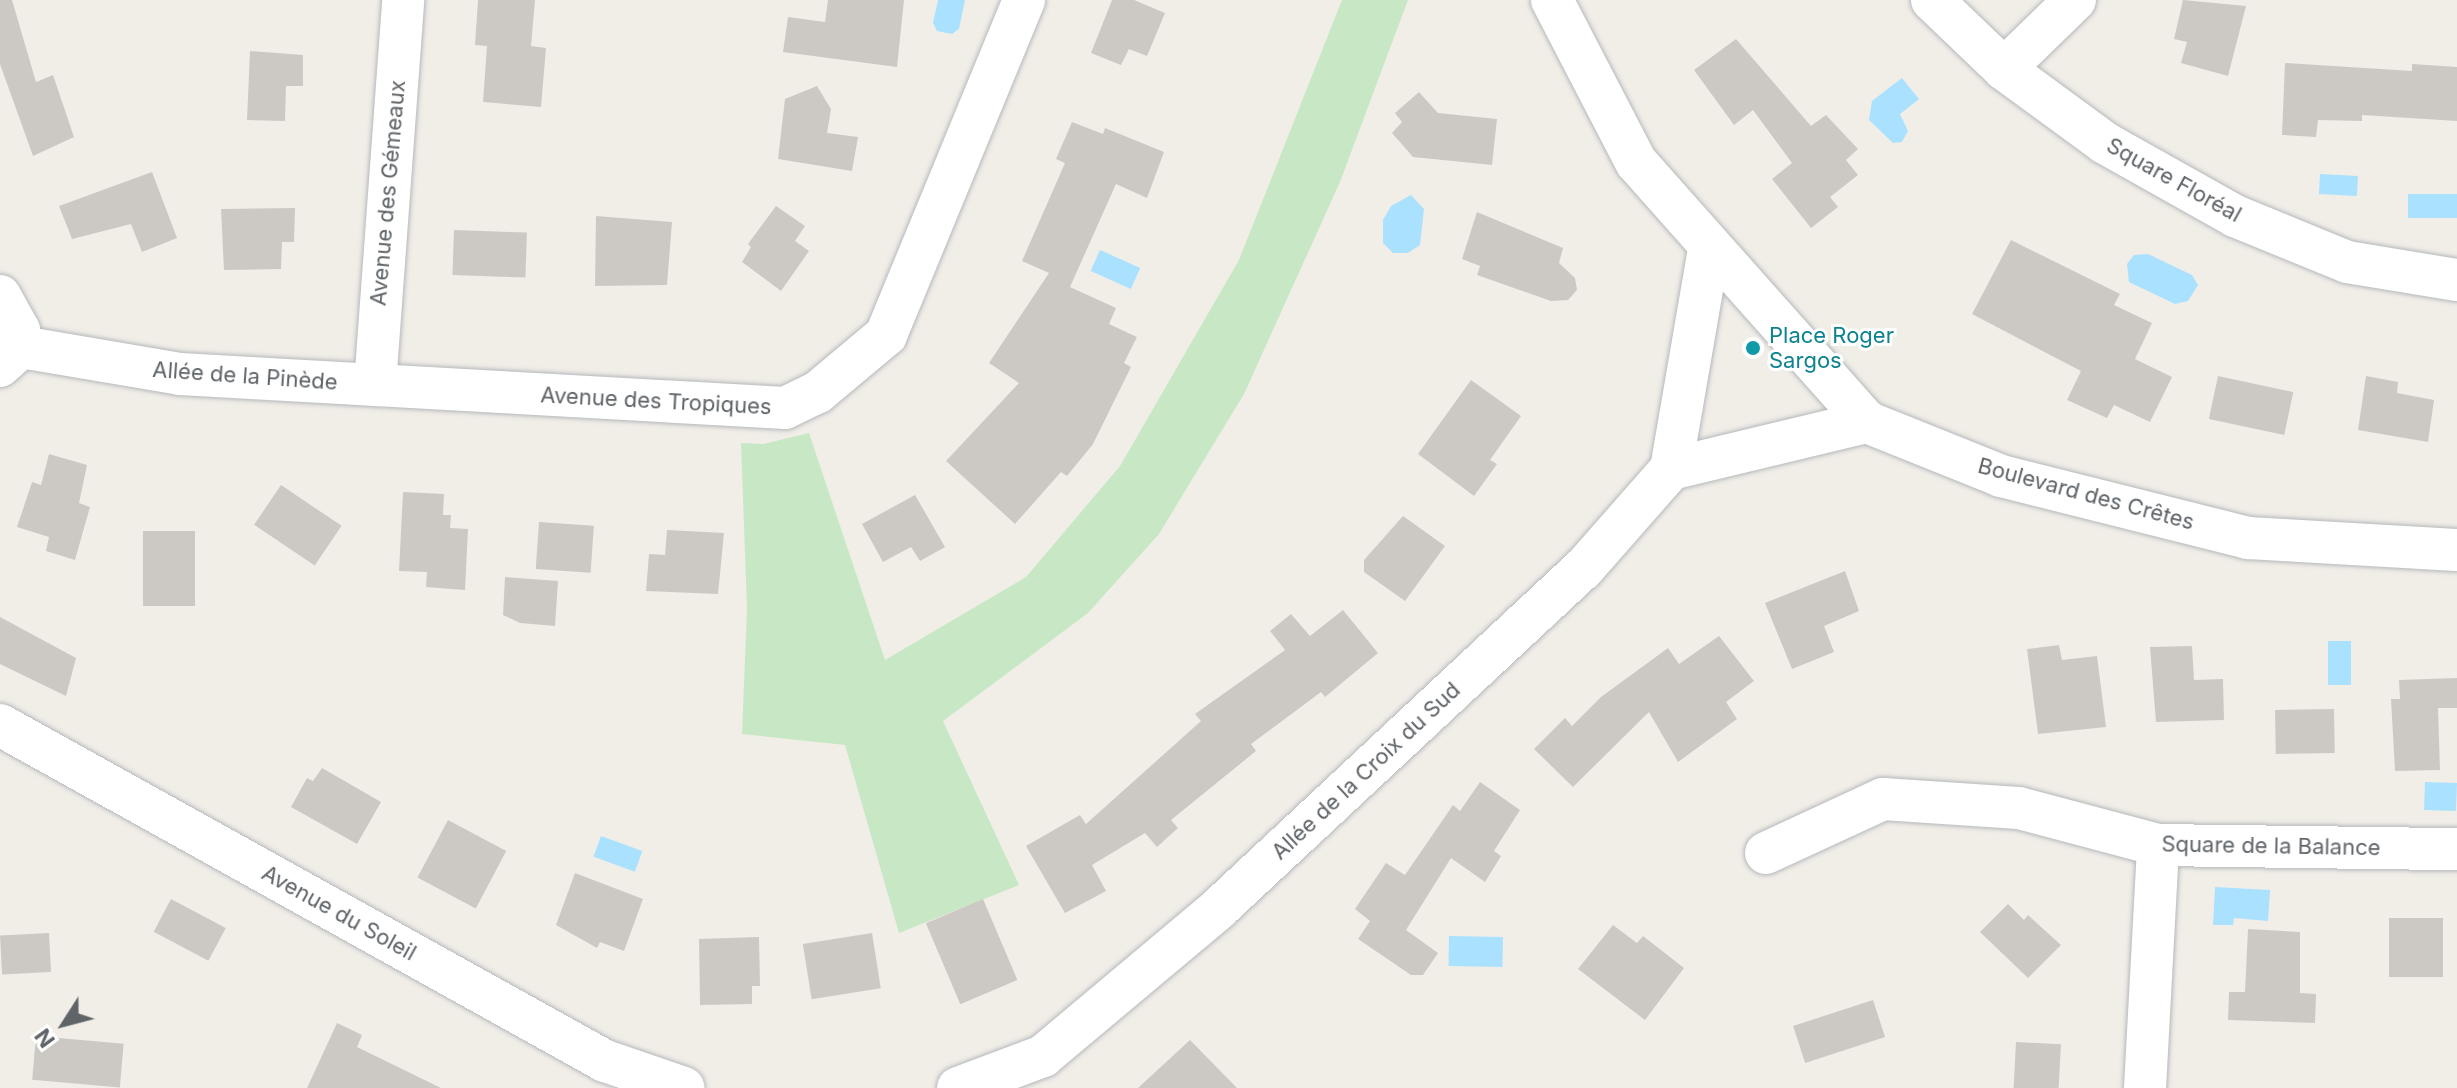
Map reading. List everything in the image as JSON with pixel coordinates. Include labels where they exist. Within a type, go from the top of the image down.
[{"type":"street","name":"Avenue des Gémeaux","points":[[375,385],[403,0]]},
{"type":"street","name":"Avenue des Tropiques","points":[[375,385],[785,408],[818,392],[886,335],[1024,0]]},
{"type":"street","name":"Boulevard des Crêtes","points":[[1552,0],[1636,162],[1709,249],[1867,422],[2001,476],[2248,538],[2457,550]]},
{"type":"street","name":"Square Floréal","points":[[1932,0],[2004,69],[2105,143],[2235,216],[2347,262],[2457,280]]},
{"type":"street","points":[[2004,69],[2075,0]]},
{"type":"street","points":[[1709,249],[1671,469],[1867,422]]},
{"type":"street","name":"Allée de la Pinède","points":[[0,296],[19,330],[10,356],[180,374],[375,385]]},
{"type":"street","name":"Allée de la Croix du Sud","points":[[958,1088],[1040,1072],[1583,569],[1671,469]]},
{"type":"street","name":"Avenue du Soleil","points":[[0,725],[605,1061],[684,1088]]},
{"type":"street","name":"Square de la Balance","points":[[1766,853],[1883,799],[2019,808],[2158,845],[2457,849]]},
{"type":"street","points":[[2145,1088],[2158,845]]},
{"type":"green space","points":[[1342,0],[1408,0],[1340,182],[1244,394],[1159,534],[1088,613],[943,721],[1019,885],[899,933],[845,745],[742,734],[747,608],[741,443],[763,444],[809,433],[885,660],[1026,577],[1120,466],[1239,260]]},
{"type":"water","points":[[938,0],[965,0],[959,29],[952,34],[937,31],[933,23]]},
{"type":"water","points":[[1902,78],[1919,99],[1900,114],[1908,131],[1902,142],[1893,143],[1869,120],[1872,101]]},
{"type":"water","points":[[2320,174],[2358,176],[2357,196],[2319,194]]},
{"type":"water","points":[[2408,194],[2457,194],[2457,218],[2408,218]]},
{"type":"water","points":[[1411,195],[1424,209],[1420,245],[1408,253],[1393,253],[1383,243],[1383,220],[1391,206]]},
{"type":"water","points":[[1100,250],[1140,268],[1131,289],[1091,271]]},
{"type":"water","points":[[2148,254],[2192,275],[2198,285],[2188,301],[2175,304],[2129,282],[2127,264],[2134,255]]},
{"type":"water","points":[[2328,641],[2351,641],[2351,685],[2328,685]]},
{"type":"water","points":[[2425,782],[2457,783],[2456,811],[2424,810]]},
{"type":"water","points":[[601,836],[642,851],[635,872],[593,857]]},
{"type":"water","points":[[2215,887],[2270,890],[2268,921],[2234,918],[2233,925],[2213,925]]},
{"type":"water","points":[[1449,936],[1503,937],[1502,967],[1448,966]]},
{"type":"building","points":[[0,0],[12,0],[36,82],[53,75],[74,137],[33,156],[0,64]]},
{"type":"building","points":[[478,0],[535,0],[531,46],[546,48],[541,107],[483,102],[487,46],[475,45]]},
{"type":"building","points":[[828,0],[904,0],[897,67],[783,52],[788,17],[825,22]]},
{"type":"building","points":[[1112,0],[1134,0],[1165,13],[1147,56],[1129,49],[1121,65],[1091,53]]},
{"type":"building","points":[[2183,0],[2246,6],[2228,76],[2181,63],[2187,42],[2174,39]]},
{"type":"building","points":[[1736,39],[1811,126],[1826,115],[1858,149],[1846,160],[1858,175],[1830,197],[1838,207],[1811,228],[1772,179],[1792,163],[1753,110],[1734,125],[1694,70]]},
{"type":"building","points":[[250,51],[303,55],[303,86],[286,86],[285,121],[247,120]]},
{"type":"building","points":[[2285,63],[2412,71],[2412,64],[2457,67],[2457,121],[2362,115],[2362,121],[2318,120],[2316,137],[2282,135]]},
{"type":"building","points":[[817,86],[831,109],[827,133],[858,137],[852,171],[778,159],[785,99]]},
{"type":"building","points":[[1419,92],[1438,113],[1497,119],[1492,165],[1413,157],[1392,133],[1402,122],[1395,113]]},
{"type":"building","points":[[1072,122],[1103,134],[1105,128],[1164,152],[1147,198],[1116,184],[1070,287],[1116,308],[1109,324],[1137,337],[1124,363],[1131,367],[1093,444],[1067,476],[1061,472],[1015,524],[946,461],[1019,383],[989,363],[1049,273],[1022,261],[1065,163],[1056,159]]},
{"type":"building","points":[[152,172],[177,238],[142,252],[131,224],[72,239],[59,206]]},
{"type":"building","points":[[776,206],[805,226],[795,241],[809,251],[781,291],[742,262],[751,247],[748,244]]},
{"type":"building","points":[[295,208],[294,242],[282,242],[281,269],[224,270],[221,209]]},
{"type":"building","points":[[1477,212],[1563,248],[1559,263],[1575,278],[1577,290],[1568,300],[1551,301],[1477,275],[1480,266],[1462,259]]},
{"type":"building","points":[[596,216],[672,222],[667,285],[595,286]]},
{"type":"building","points":[[454,230],[527,233],[525,278],[452,275]]},
{"type":"building","points":[[2011,240],[2120,294],[2114,305],[2152,323],[2135,359],[2172,377],[2150,422],[2114,405],[2107,418],[2067,400],[2081,371],[1972,314]]},
{"type":"building","points":[[2218,376],[2293,392],[2284,435],[2209,419]]},
{"type":"building","points":[[2366,376],[2398,382],[2397,393],[2434,400],[2428,442],[2358,430]]},
{"type":"building","points":[[1471,380],[1521,416],[1490,460],[1497,464],[1474,496],[1418,454]]},
{"type":"building","points":[[49,454],[87,465],[79,503],[90,507],[75,560],[46,551],[49,537],[17,527],[32,482],[41,485]]},
{"type":"building","points":[[281,485],[342,526],[315,566],[254,525]]},
{"type":"building","points":[[403,492],[444,494],[443,515],[451,515],[450,528],[468,529],[465,590],[426,587],[427,572],[399,571]]},
{"type":"building","points":[[915,495],[945,547],[920,561],[911,547],[883,562],[862,524]]},
{"type":"building","points":[[1403,516],[1445,546],[1405,601],[1364,572],[1364,560]]},
{"type":"building","points":[[539,522],[594,526],[591,573],[536,569]]},
{"type":"building","points":[[667,530],[724,533],[718,594],[646,591],[649,554],[665,555]]},
{"type":"building","points":[[143,531],[195,531],[195,606],[143,606]]},
{"type":"building","points":[[1845,571],[1859,611],[1824,626],[1834,652],[1792,669],[1765,603]]},
{"type":"building","points":[[505,577],[558,581],[555,626],[520,623],[503,615]]},
{"type":"building","points":[[1343,610],[1378,653],[1325,697],[1321,692],[1251,744],[1256,751],[1171,820],[1178,828],[1157,847],[1145,833],[1092,865],[1106,891],[1065,913],[1026,846],[1080,815],[1086,824],[1201,721],[1195,714],[1285,650],[1270,631],[1291,614],[1310,636]]},
{"type":"building","points":[[0,617],[76,658],[66,696],[0,664]]},
{"type":"building","points":[[1719,636],[1754,681],[1726,702],[1737,719],[1678,762],[1649,712],[1573,787],[1534,749],[1565,718],[1572,726],[1601,697],[1668,648],[1679,664]]},
{"type":"building","points":[[2059,645],[2062,660],[2097,656],[2106,727],[2038,734],[2027,649]]},
{"type":"building","points":[[2192,646],[2194,680],[2223,679],[2224,720],[2156,722],[2150,647]]},
{"type":"building","points":[[2457,678],[2457,708],[2438,708],[2440,770],[2395,771],[2391,699],[2400,699],[2399,680]]},
{"type":"building","points":[[2334,709],[2335,753],[2276,754],[2275,710]]},
{"type":"building","points":[[322,768],[381,802],[357,844],[291,807],[307,778],[313,781]]},
{"type":"building","points":[[1480,782],[1520,810],[1494,851],[1501,856],[1485,882],[1451,858],[1406,930],[1438,953],[1423,975],[1411,975],[1358,939],[1370,921],[1355,909],[1386,863],[1405,875],[1453,805],[1460,811]]},
{"type":"building","points":[[448,820],[506,851],[476,908],[417,877]]},
{"type":"building","points":[[575,873],[643,899],[624,951],[600,942],[597,948],[556,925]]},
{"type":"building","points":[[171,899],[226,928],[208,961],[154,932]]},
{"type":"building","points":[[983,899],[1017,980],[960,1004],[926,923]]},
{"type":"building","points":[[2008,904],[2024,920],[2028,915],[2061,945],[2028,978],[1980,932]]},
{"type":"building","points":[[2389,918],[2443,918],[2443,977],[2389,977]]},
{"type":"building","points":[[1613,925],[1637,943],[1643,936],[1684,968],[1645,1020],[1578,969]]},
{"type":"building","points":[[2248,929],[2300,932],[2300,993],[2316,994],[2315,1023],[2228,1020],[2229,992],[2245,992]]},
{"type":"building","points":[[49,933],[51,972],[2,975],[0,936]]},
{"type":"building","points":[[872,933],[881,988],[812,999],[803,944]]},
{"type":"building","points":[[759,937],[760,986],[752,986],[752,1004],[700,1005],[699,939]]},
{"type":"building","points":[[1873,1000],[1885,1037],[1805,1063],[1793,1026]]},
{"type":"building","points":[[337,1023],[362,1035],[357,1047],[441,1088],[307,1088]]},
{"type":"building","points":[[36,1036],[124,1044],[120,1088],[32,1080]]},
{"type":"building","points":[[1190,1040],[1237,1088],[1138,1088]]},
{"type":"building","points":[[2016,1042],[2061,1044],[2059,1088],[2014,1088]]},
{"type":"place","name":"Place Roger Sargos","points":[[1753,348]]}]
